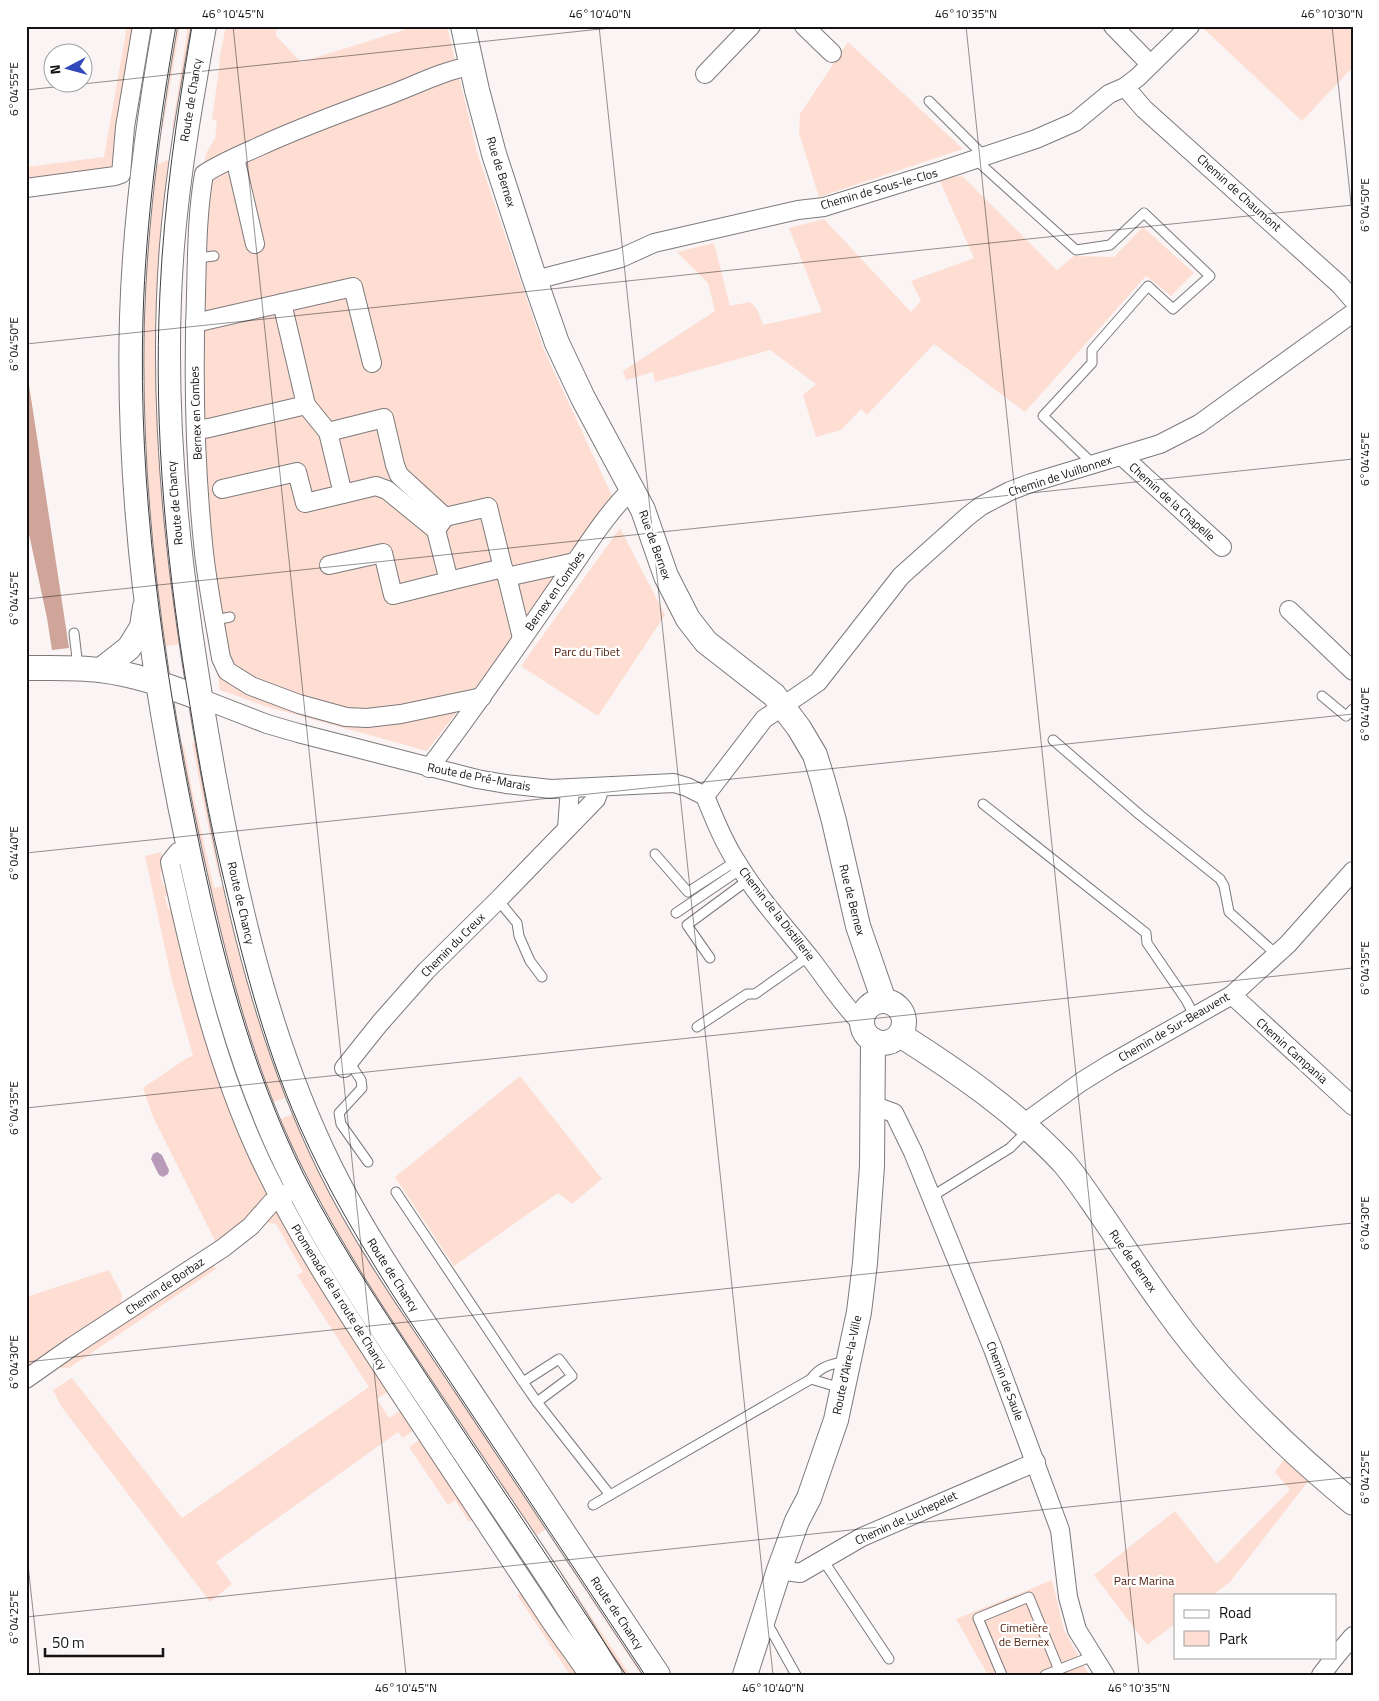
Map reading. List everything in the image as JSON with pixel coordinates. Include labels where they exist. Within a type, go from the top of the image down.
[{"type":"main road","points":[[165,26],[148,130],[140,198],[132,315],[133,440],[139,534],[158,684],[182,814],[225,994],[257,1093],[277,1142],[289,1192],[316,1222],[364,1299],[572,1613],[610,1675]]},
{"type":"main road","name":"Route de Chancy","points":[[204,26],[185,136],[172,246],[169,351],[170,438],[175,521],[200,698],[228,850],[266,1003],[298,1098],[331,1169],[364,1229],[409,1300],[658,1675]]},
{"type":"main road","name":"Rue de Bernex","points":[[463,26],[471,66],[494,154],[547,316],[568,368],[648,520],[674,593],[688,619],[706,642],[762,685],[783,705],[809,745],[820,768],[858,926],[884,1001]]},
{"type":"main road","points":[[89,669],[129,648],[142,627],[147,599]]},
{"type":"main road","points":[[26,668],[89,669],[124,674],[200,698]]},
{"type":"main road","points":[[884,1001],[894,1004],[901,1011],[904,1021],[900,1035],[890,1042],[884,1043],[867,1032],[863,1015],[875,1003],[884,1001]]},
{"type":"main road","name":"Route d'Aire-la-Ville","points":[[744,1675],[796,1521],[809,1498],[836,1420],[859,1312],[865,1263],[871,1175],[872,1104],[867,1032]]},
{"type":"main road","name":"Rue de Bernex","points":[[900,1035],[952,1070],[1026,1127],[1064,1164],[1168,1312],[1209,1362],[1271,1430],[1353,1503]]},
{"type":"street","points":[[26,188],[121,174],[125,127],[142,26]]},
{"type":"street","points":[[705,74],[751,26]]},
{"type":"street","points":[[804,26],[832,53]]},
{"type":"street","points":[[1113,26],[1150,64]]},
{"type":"street","name":"Chemin de Sous-le-Clos","points":[[535,280],[621,258],[654,243],[798,210],[824,207],[1036,139],[1075,122],[1109,94],[1125,87],[1138,78],[1190,26]]},
{"type":"street","name":"Bernex en Combes","points":[[471,66],[431,77],[412,86],[302,127],[204,174],[201,194],[206,257],[195,323],[196,430],[204,545],[222,618],[221,658],[227,671],[250,686],[299,704],[346,717],[367,718],[402,714],[482,698]]},
{"type":"street","name":"Chemin de Chaumont","points":[[1125,87],[1144,109],[1332,277],[1353,300]]},
{"type":"street","points":[[235,158],[255,244]]},
{"type":"street","points":[[195,323],[353,287],[372,363]]},
{"type":"street","points":[[282,303],[306,406],[328,432],[344,494]]},
{"type":"street","name":"Chemin de Vuillonnex","points":[[783,705],[818,682],[901,576],[981,506],[1031,482],[1160,444],[1198,424],[1353,313]]},
{"type":"street","points":[[196,430],[306,406]]},
{"type":"street","points":[[328,432],[384,418],[395,466],[399,475],[440,523],[449,581]]},
{"type":"street","name":"Chemin de la Chapelle","points":[[1122,456],[1222,547]]},
{"type":"street","points":[[222,489],[297,472],[305,503],[376,486],[387,490],[440,523],[488,508],[522,638]]},
{"type":"street","name":"Bernex en Combes","points":[[429,768],[482,698],[619,501],[632,489]]},
{"type":"street","points":[[329,565],[384,553],[394,595],[449,581],[575,562]]},
{"type":"street","points":[[1289,610],[1353,671]]},
{"type":"street","name":"Route de Pré-Marais","points":[[200,698],[283,729],[429,768],[506,784],[532,788],[570,789],[674,783],[705,796]]},
{"type":"street","points":[[705,796],[764,719],[783,705]]},
{"type":"street","name":"Chemin du Creux","points":[[346,1065],[426,971],[596,799],[600,788]]},
{"type":"street","points":[[567,828],[570,789]]},
{"type":"street","name":"Chemin de la Distillerie","points":[[705,796],[716,822],[742,870],[809,956],[845,1007],[867,1032]]},
{"type":"street","name":"Promenade de la route de Chancy","points":[[178,852],[170,862],[194,966],[217,1048],[244,1120],[289,1192],[315,1263],[352,1323],[588,1675]]},
{"type":"street","name":"Chemin de Sur-Beauvent","points":[[1026,1127],[1082,1082],[1110,1064],[1232,996],[1288,944],[1353,871]]},
{"type":"street","name":"Chemin Campania","points":[[1232,996],[1353,1106]]},
{"type":"street","name":"Chemin de Saule","points":[[872,1104],[891,1111],[896,1116],[994,1349],[1060,1530],[1068,1597],[1077,1630],[1105,1675]]},
{"type":"street","name":"Chemin de Borbaz","points":[[26,1379],[222,1248],[251,1226],[272,1202],[289,1192]]},
{"type":"street","name":"Chemin de Luchepelet","points":[[779,1570],[800,1573],[862,1537],[1036,1462]]},
{"type":"street","points":[[1336,1656],[1353,1636]]},
{"type":"street","points":[[1321,1675],[1334,1658]]},
{"type":"lane","points":[[928,101],[980,158],[1076,250],[1110,246],[1144,213],[1210,276],[1173,309],[1148,286],[1092,350],[1092,363],[1043,416],[1093,464]]},
{"type":"lane","points":[[74,633],[89,669]]},
{"type":"lane","points":[[1322,696],[1346,716],[1353,710]]},
{"type":"lane","points":[[1053,740],[1140,815],[1220,879],[1224,886],[1228,912],[1276,954]]},
{"type":"lane","points":[[983,804],[1146,933],[1147,943],[1186,1000],[1195,1017]]},
{"type":"lane","points":[[655,854],[688,892],[742,870]]},
{"type":"lane","points":[[676,913],[742,870]]},
{"type":"lane","points":[[710,958],[687,925],[742,870]]},
{"type":"lane","points":[[498,900],[517,923],[519,936],[530,961],[542,977]]},
{"type":"lane","points":[[697,1027],[748,994],[755,994],[809,956]]},
{"type":"lane","points":[[346,1065],[361,1080],[362,1088],[339,1114],[341,1124],[368,1162]]},
{"type":"lane","points":[[931,1197],[1010,1148],[1026,1127]]},
{"type":"lane","points":[[396,1192],[537,1402],[610,1495]]},
{"type":"lane","points":[[523,1382],[560,1359],[572,1376],[537,1402]]},
{"type":"lane","points":[[592,1505],[811,1379],[816,1371],[828,1366],[849,1362]]},
{"type":"lane","points":[[811,1379],[842,1388]]},
{"type":"lane","points":[[823,1560],[889,1659]]},
{"type":"lane","points":[[1002,1675],[978,1618],[1029,1597],[1059,1670]]},
{"type":"lane","points":[[764,1617],[796,1675]]},
{"type":"lane","points":[[1045,1675],[1093,1656]]},
{"type":"green space","points":[[127,26],[136,26],[112,173],[26,183],[26,167],[104,157]]},
{"type":"green space","points":[[173,26],[180,26],[163,127],[156,126]]},
{"type":"green space","points":[[188,26],[195,26],[179,130],[172,129]]},
{"type":"green space","points":[[226,26],[277,26],[276,36],[301,62],[417,26],[447,26],[477,152],[544,350],[613,498],[508,645],[427,751],[268,707],[220,690],[210,617],[192,239],[200,165],[204,165],[206,153],[215,139],[217,121],[212,119],[219,60]]},
{"type":"green space","points":[[1201,26],[1353,26],[1353,67],[1302,121]]},
{"type":"green space","points":[[848,42],[963,149],[819,197],[799,133],[800,114]]},
{"type":"green space","points":[[175,158],[183,644],[161,647],[139,399],[151,166]]},
{"type":"green space","points":[[962,176],[1057,270],[1074,256],[1114,257],[1143,227],[1194,273],[1171,296],[1146,276],[1025,412],[934,344],[867,415],[861,409],[841,430],[816,437],[803,395],[816,384],[770,350],[655,382],[653,372],[626,380],[623,371],[715,311],[708,283],[677,252],[714,243],[730,306],[750,302],[757,309],[763,325],[822,312],[789,228],[824,219],[911,312],[921,301],[911,281],[974,258],[939,179]]},
{"type":"green space","name":"Parc du Tibet","points":[[620,528],[665,615],[598,716],[521,666]]},
{"type":"green space","points":[[199,742],[226,876],[219,877],[205,811],[192,743]]},
{"type":"green space","points":[[184,745],[214,888],[228,885],[290,1096],[269,1104],[241,1024],[177,746]]},
{"type":"green space","points":[[161,852],[165,871],[160,873],[163,886],[168,885],[170,895],[165,896],[168,909],[173,908],[270,1194],[262,1207],[217,1245],[153,1117],[143,1088],[187,1058],[193,1056],[172,981],[145,856]]},
{"type":"green space","points":[[183,865],[246,1095],[241,1096],[226,1054],[183,893],[188,892],[184,879],[180,880],[177,866]]},
{"type":"green space","points":[[520,1076],[602,1179],[572,1204],[558,1193],[454,1266],[395,1177]]},
{"type":"green space","points":[[297,1112],[550,1526],[532,1539],[355,1273],[276,1121]]},
{"type":"green space","points":[[276,1207],[389,1391],[377,1399],[389,1418],[401,1410],[414,1430],[403,1438],[398,1432],[216,1562],[232,1584],[210,1602],[61,1406],[53,1390],[72,1378],[182,1518],[369,1387],[297,1275],[303,1272],[276,1224],[262,1222]]},
{"type":"green space","points":[[212,1264],[216,1269],[69,1368],[61,1368],[59,1365]]},
{"type":"green space","points":[[109,1270],[122,1295],[121,1307],[26,1370],[26,1297]]},
{"type":"green space","points":[[421,1439],[474,1519],[469,1522],[455,1500],[448,1505],[409,1447]]},
{"type":"green space","name":"Parc Marina","points":[[1286,1457],[1309,1480],[1230,1582],[1214,1594],[1174,1594],[1174,1625],[1147,1645],[1094,1575],[1175,1511],[1217,1564],[1290,1490],[1275,1472]]},
{"type":"green space","points":[[556,1535],[649,1675],[641,1675],[551,1538]]},
{"type":"green space","points":[[543,1544],[630,1675],[622,1675],[537,1547]]},
{"type":"green space","name":"Cimetière de Bernex","points":[[1052,1580],[1064,1630],[1089,1675],[988,1675],[956,1619]]},
{"type":"green space","points":[[523,1591],[579,1675],[570,1675],[517,1595]]},
{"type":"shaded area","points":[[26,365],[69,648],[52,650],[26,520]]},
{"type":"shaded area","points":[[157,1152],[162,1155],[169,1170],[168,1174],[163,1177],[159,1175],[151,1159],[153,1154]]},
{"type":"tram line","points":[[176,26],[159,135],[147,244],[142,381],[144,446],[155,574],[173,701],[205,873],[226,961],[252,1049],[268,1092],[285,1134],[319,1204],[351,1259],[386,1313],[626,1675]]},
{"type":"tram line","points":[[192,26],[172,159],[162,259],[158,345],[160,450],[175,607],[197,750],[236,930],[263,1029],[286,1093],[310,1150],[375,1267],[645,1675]]}]
